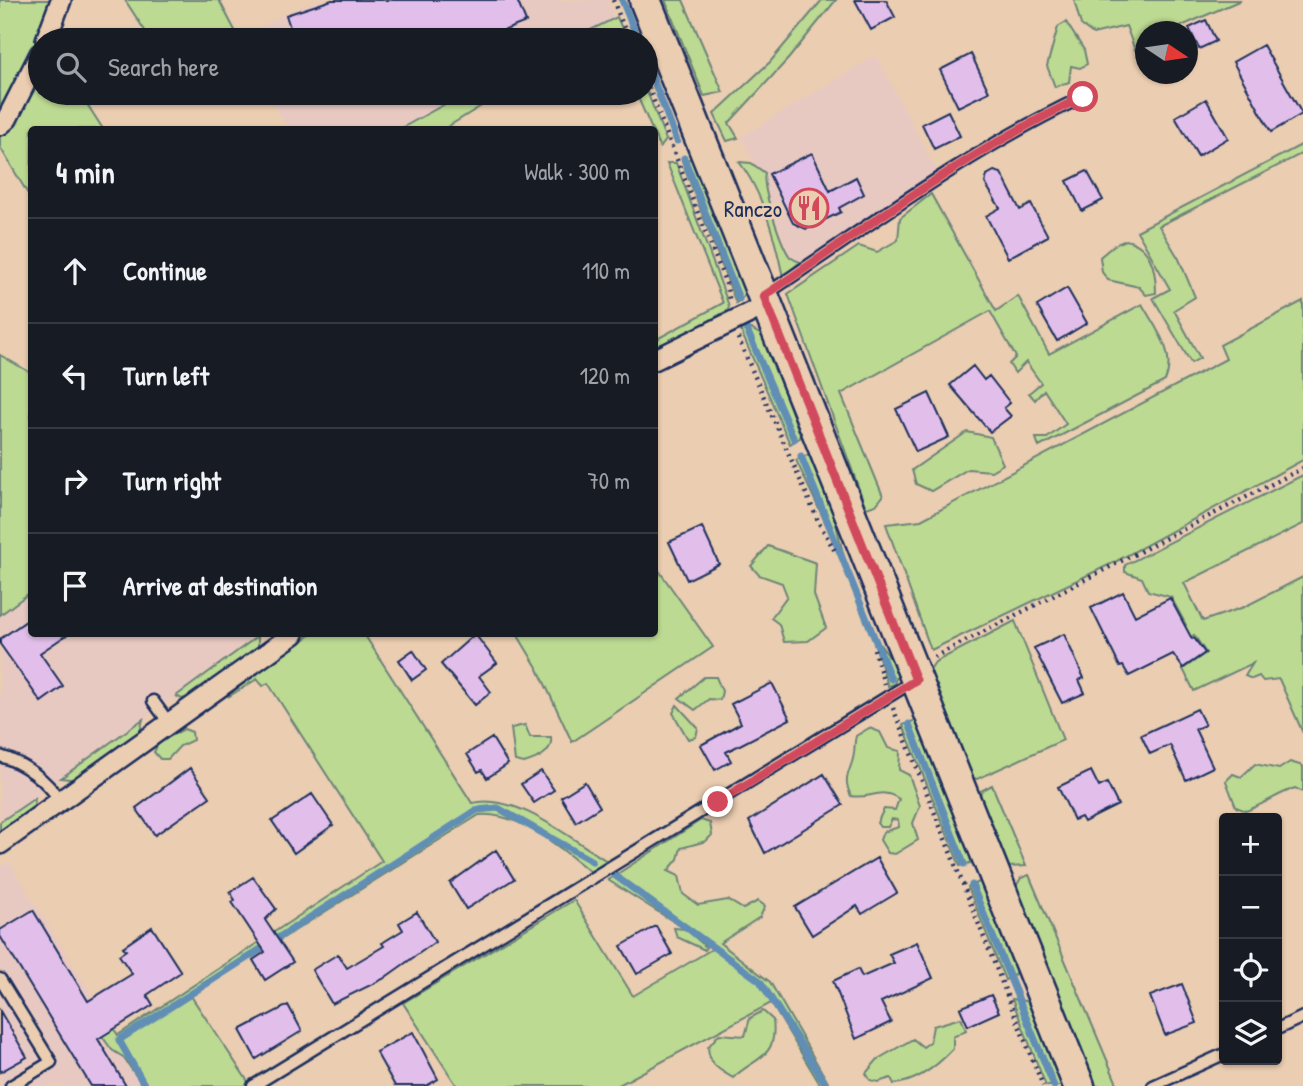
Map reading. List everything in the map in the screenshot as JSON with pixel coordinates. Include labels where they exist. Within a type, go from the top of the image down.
[{"type":"main road","points":[[645,0],[656,28]]},
{"type":"main road","points":[[658,32],[1079,1086]]},
{"type":"street","points":[[50,28],[61,0]]},
{"type":"street","points":[[0,125],[7,119],[28,78]]},
{"type":"street","points":[[658,358],[766,300]]},
{"type":"street","points":[[0,844],[290,637]]},
{"type":"lane","points":[[766,300],[930,185],[1051,112],[1083,97]]},
{"type":"lane","points":[[253,1086],[888,696],[914,674]]},
{"type":"lane","points":[[153,701],[169,723]]},
{"type":"lane","points":[[0,756],[13,760],[50,786],[60,801]]},
{"type":"lane","points":[[0,979],[51,1062],[10,1086]]},
{"type":"lane","points":[[1282,1027],[1303,1017]]},
{"type":"lane","points":[[1153,1086],[1219,1056]]},
{"type":"path","points":[[613,0],[624,28]]},
{"type":"path","points":[[655,105],[726,284],[737,335],[819,523],[837,555]]},
{"type":"path","points":[[914,674],[1303,468]]},
{"type":"path","points":[[873,645],[888,696],[1043,1086]]},
{"type":"shaded area","points":[[316,0],[607,0],[614,18],[594,28],[257,28]]},
{"type":"shaded area","points":[[876,55],[938,173],[800,262],[790,257],[764,192],[764,173],[755,165],[741,137]]},
{"type":"shaded area","points":[[275,105],[444,105],[407,126],[286,126]]},
{"type":"shaded area","points":[[28,594],[28,637],[258,637],[0,822],[0,616]]},
{"type":"shaded area","points":[[9,862],[102,1011],[112,1050],[123,1057],[143,1086],[0,1086],[0,867]]},
{"type":"green space","points":[[0,0],[57,0],[46,28],[28,28],[28,66],[0,115]]},
{"type":"green space","points":[[125,0],[219,0],[234,28],[143,28]]},
{"type":"green space","points":[[665,0],[683,0],[723,92],[704,96]]},
{"type":"green space","points":[[822,0],[836,0],[789,58],[729,123],[738,138],[727,141],[714,114],[770,62]]},
{"type":"green space","points":[[1074,0],[1241,0],[1193,21],[1135,21],[1135,50],[1126,26],[1093,34],[1081,25]]},
{"type":"green space","points":[[617,17],[622,28],[595,28]]},
{"type":"green space","points":[[1066,22],[1084,50],[1087,64],[1080,68],[1071,66],[1069,82],[1055,87],[1047,66],[1058,27]]},
{"type":"green space","points":[[28,96],[28,105],[88,105],[101,126],[28,126],[28,194],[0,147],[0,136],[12,126]]},
{"type":"green space","points":[[443,105],[483,105],[449,126],[405,126]]},
{"type":"green space","points":[[641,105],[652,105],[666,140],[660,148],[658,126],[650,126]]},
{"type":"green space","points":[[1303,144],[1303,153],[1159,226],[1179,259],[1195,297],[1174,310],[1200,358],[1191,363],[1153,298],[1170,289],[1137,231]]},
{"type":"green space","points":[[694,158],[746,294],[736,303],[682,161]]},
{"type":"green space","points":[[739,162],[751,163],[765,173],[769,202],[782,241],[790,257],[800,262],[783,277],[772,232],[761,202]]},
{"type":"green space","points":[[667,163],[676,163],[729,306],[728,310],[658,349],[658,338],[723,303]]},
{"type":"green space","points":[[931,194],[996,311],[1018,296],[1049,354],[1142,304],[1167,351],[1168,371],[1165,381],[1039,447],[1036,438],[1047,438],[1066,424],[1044,390],[1035,400],[1029,393],[1041,383],[1026,362],[1015,373],[1009,364],[1016,357],[990,311],[841,394],[883,496],[876,505],[866,508],[788,294],[859,246],[877,252],[898,240],[900,218]]},
{"type":"green space","points":[[1126,240],[1141,247],[1150,260],[1155,275],[1156,293],[1146,295],[1139,287],[1108,280],[1102,272],[1100,257],[1114,245]]},
{"type":"green space","points":[[1303,301],[1303,460],[1115,562],[931,650],[886,524],[921,520],[1226,359],[1220,345]]},
{"type":"green space","points":[[740,329],[751,329],[763,336],[801,437],[790,444]]},
{"type":"green space","points":[[0,355],[28,371],[28,594],[0,615]]},
{"type":"green space","points":[[967,432],[991,437],[1003,464],[991,471],[968,469],[931,491],[916,484],[912,470]]},
{"type":"green space","points":[[809,454],[831,504],[847,569],[796,460]]},
{"type":"green space","points":[[1303,475],[1303,524],[1184,583],[1203,621],[1244,607],[1303,577],[1303,733],[1279,679],[1263,681],[1259,676],[1252,679],[1245,676],[1253,663],[1194,691],[1183,669],[1206,653],[1194,635],[1180,645],[1173,635],[1186,625],[1171,597],[1148,591],[1142,578],[1125,572],[1125,565]]},
{"type":"green space","points":[[768,546],[816,563],[814,595],[826,628],[808,641],[784,642],[779,624],[771,618],[787,596],[782,583],[759,575],[751,566]]},
{"type":"green space","points":[[658,569],[713,647],[572,742],[538,669],[519,637],[658,637]]},
{"type":"green space","points":[[1015,621],[1063,740],[977,779],[971,777],[929,671],[935,662]]},
{"type":"green space","points":[[258,637],[258,650],[192,696],[182,699],[176,696]]},
{"type":"green space","points":[[308,637],[366,637],[472,803],[489,801],[525,811],[562,831],[610,863],[593,874],[540,834],[525,826],[494,815],[479,815],[191,996],[251,1086],[143,1086],[123,1057],[112,1050],[96,1028],[102,1011],[118,1035],[382,861],[268,683],[263,686],[257,679],[228,697],[236,688]]},
{"type":"green space","points":[[879,643],[899,671],[894,684],[888,686],[875,645]]},
{"type":"green space","points":[[704,677],[716,677],[722,691],[720,700],[709,699],[695,710],[679,698]]},
{"type":"green space","points":[[677,705],[698,728],[696,737],[688,739],[673,713]]},
{"type":"green space","points":[[143,719],[139,736],[78,780],[61,778]]},
{"type":"green space","points":[[916,720],[973,862],[960,866],[903,725]]},
{"type":"green space","points":[[525,725],[530,737],[551,737],[551,743],[543,754],[524,763],[515,761],[511,728]]},
{"type":"green space","points":[[869,728],[880,732],[888,748],[900,751],[899,770],[909,775],[920,806],[913,823],[918,840],[895,854],[888,853],[880,840],[883,832],[899,827],[898,820],[892,819],[888,827],[880,827],[877,823],[884,809],[895,810],[899,799],[881,793],[851,796],[848,789],[848,774],[856,736]]},
{"type":"green space","points":[[184,729],[192,732],[193,740],[180,746],[168,759],[160,759],[154,752],[159,742]]},
{"type":"green space","points":[[1290,762],[1303,766],[1303,792],[1295,788],[1246,811],[1236,807],[1226,781],[1233,774],[1241,777],[1255,764],[1279,769]]},
{"type":"green space","points":[[992,785],[1026,866],[1009,867],[980,797],[981,791]]},
{"type":"green space","points":[[35,798],[33,813],[0,837],[0,822]]},
{"type":"green space","points":[[701,820],[710,823],[712,835],[706,841],[681,848],[678,859],[668,871],[679,876],[683,894],[698,905],[728,900],[743,909],[758,901],[765,906],[760,917],[720,943],[770,982],[830,1086],[821,1086],[771,1003],[617,1086],[457,1086],[403,1003],[574,900],[633,996],[712,949],[689,932],[706,947],[705,950],[677,937],[674,928],[685,929],[608,880]]},
{"type":"green space","points":[[1029,875],[1118,1086],[1096,1086],[1015,888],[1021,878]]},
{"type":"green space","points":[[981,881],[1017,969],[1014,975],[1005,980],[968,887]]},
{"type":"green space","points":[[1012,999],[1031,1002],[1063,1086],[1046,1086]]},
{"type":"green space","points":[[763,1011],[773,1020],[772,1043],[763,1056],[733,1078],[712,1062],[708,1047],[719,1034],[745,1036],[750,1018]]},
{"type":"green space","points":[[961,1018],[966,1030],[953,1037],[953,1049],[926,1072],[902,1083],[894,1084],[891,1078],[878,1082],[870,1080],[866,1073],[878,1059],[913,1039],[923,1047],[930,1042],[933,1026]]},
{"type":"building","points":[[332,0],[517,0],[526,22],[511,28],[290,28],[286,15]]},
{"type":"building","points":[[855,0],[886,0],[895,17],[871,30]]},
{"type":"building","points":[[1206,20],[1216,41],[1199,49],[1198,47],[1198,24]]},
{"type":"building","points":[[1263,45],[1302,114],[1271,132],[1233,62]]},
{"type":"building","points":[[971,54],[989,92],[958,107],[940,70]]},
{"type":"building","points":[[1206,99],[1228,138],[1198,156],[1175,117]]},
{"type":"building","points":[[948,111],[960,136],[934,149],[922,124]]},
{"type":"building","points":[[812,153],[830,191],[856,177],[864,194],[839,208],[841,212],[806,229],[793,223],[769,174]]},
{"type":"building","points":[[994,171],[1001,173],[1020,210],[1031,204],[1048,236],[1008,258],[986,216],[1000,208],[985,183],[987,175]]},
{"type":"building","points":[[1087,171],[1103,200],[1082,211],[1067,181]]},
{"type":"building","points":[[1067,288],[1087,323],[1057,341],[1037,306]]},
{"type":"building","points":[[973,366],[984,380],[989,376],[1010,403],[1004,408],[1011,416],[990,432],[950,385]]},
{"type":"building","points":[[929,393],[949,437],[916,452],[896,409]]},
{"type":"building","points":[[702,527],[719,564],[687,580],[669,542]]},
{"type":"building","points":[[1123,592],[1135,616],[1170,598],[1192,639],[1194,638],[1205,653],[1183,668],[1173,654],[1129,676],[1123,666],[1120,667],[1091,608]]},
{"type":"building","points":[[28,620],[28,637],[64,637],[40,653],[63,686],[41,702],[0,644],[0,639]]},
{"type":"building","points":[[1064,634],[1084,678],[1079,680],[1085,693],[1062,703],[1034,648]]},
{"type":"building","points":[[472,637],[477,637],[497,663],[479,676],[491,692],[475,705],[441,664]]},
{"type":"building","points":[[413,650],[426,670],[412,680],[399,660]]},
{"type":"building","points":[[772,683],[790,719],[726,752],[731,761],[715,770],[701,745],[741,723],[731,704]]},
{"type":"building","points":[[1197,709],[1205,725],[1195,729],[1213,767],[1186,780],[1170,745],[1150,754],[1141,735]]},
{"type":"building","points":[[492,738],[508,764],[487,778],[482,770],[478,772],[467,754]]},
{"type":"building","points":[[190,768],[210,797],[155,835],[136,808]]},
{"type":"building","points":[[541,771],[554,790],[534,803],[521,784]]},
{"type":"building","points":[[1091,771],[1099,787],[1107,783],[1118,805],[1084,822],[1081,817],[1074,820],[1058,787]]},
{"type":"building","points":[[824,774],[843,805],[765,853],[749,821]]},
{"type":"building","points":[[585,782],[600,807],[576,822],[561,797]]},
{"type":"building","points":[[312,794],[333,825],[294,853],[272,821]]},
{"type":"building","points":[[496,850],[514,879],[466,909],[450,883]]},
{"type":"building","points":[[877,858],[897,893],[862,914],[857,906],[812,935],[795,907]]},
{"type":"building","points":[[253,877],[276,909],[265,920],[293,962],[265,980],[253,960],[265,952],[232,902],[235,900],[230,892]]},
{"type":"building","points":[[33,910],[88,1001],[132,974],[119,955],[126,950],[123,947],[152,927],[181,972],[147,995],[153,1005],[98,1039],[126,1086],[91,1086],[0,936],[0,930]]},
{"type":"building","points":[[417,912],[435,942],[383,979],[332,1004],[312,970],[338,954],[347,968],[384,946],[382,943],[403,930],[399,923]]},
{"type":"building","points":[[656,926],[672,954],[637,974],[621,946]]},
{"type":"building","points":[[917,942],[933,978],[881,1002],[891,1022],[856,1039],[833,981],[858,969],[862,977],[894,963],[889,954]]},
{"type":"building","points":[[1182,984],[1197,1023],[1165,1035],[1150,996]]},
{"type":"building","points":[[991,995],[999,1012],[968,1026],[960,1008]]},
{"type":"building","points":[[288,1005],[302,1031],[256,1059],[240,1030]]},
{"type":"building","points":[[0,1011],[27,1057],[0,1072]]},
{"type":"building","points":[[413,1032],[438,1079],[426,1086],[395,1086],[376,1052]]},
{"type":"waterway","points":[[622,0],[633,28]]},
{"type":"waterway","points":[[658,92],[677,141]]},
{"type":"waterway","points":[[684,158],[739,299]]},
{"type":"waterway","points":[[747,330],[794,439]]},
{"type":"waterway","points":[[801,456],[891,679]]},
{"type":"waterway","points":[[909,724],[964,864]]},
{"type":"waterway","points":[[145,1086],[119,1040],[477,810],[498,808],[592,861]]},
{"type":"waterway","points":[[614,875],[760,981],[827,1086]]},
{"type":"waterway","points":[[972,885],[1054,1086]]},
{"type":"place","name":"Ranczo","points":[[809,208]]},
{"type":"route","points":[[718,802],[916,680],[764,296],[930,185],[1051,112],[1083,97]]}]
